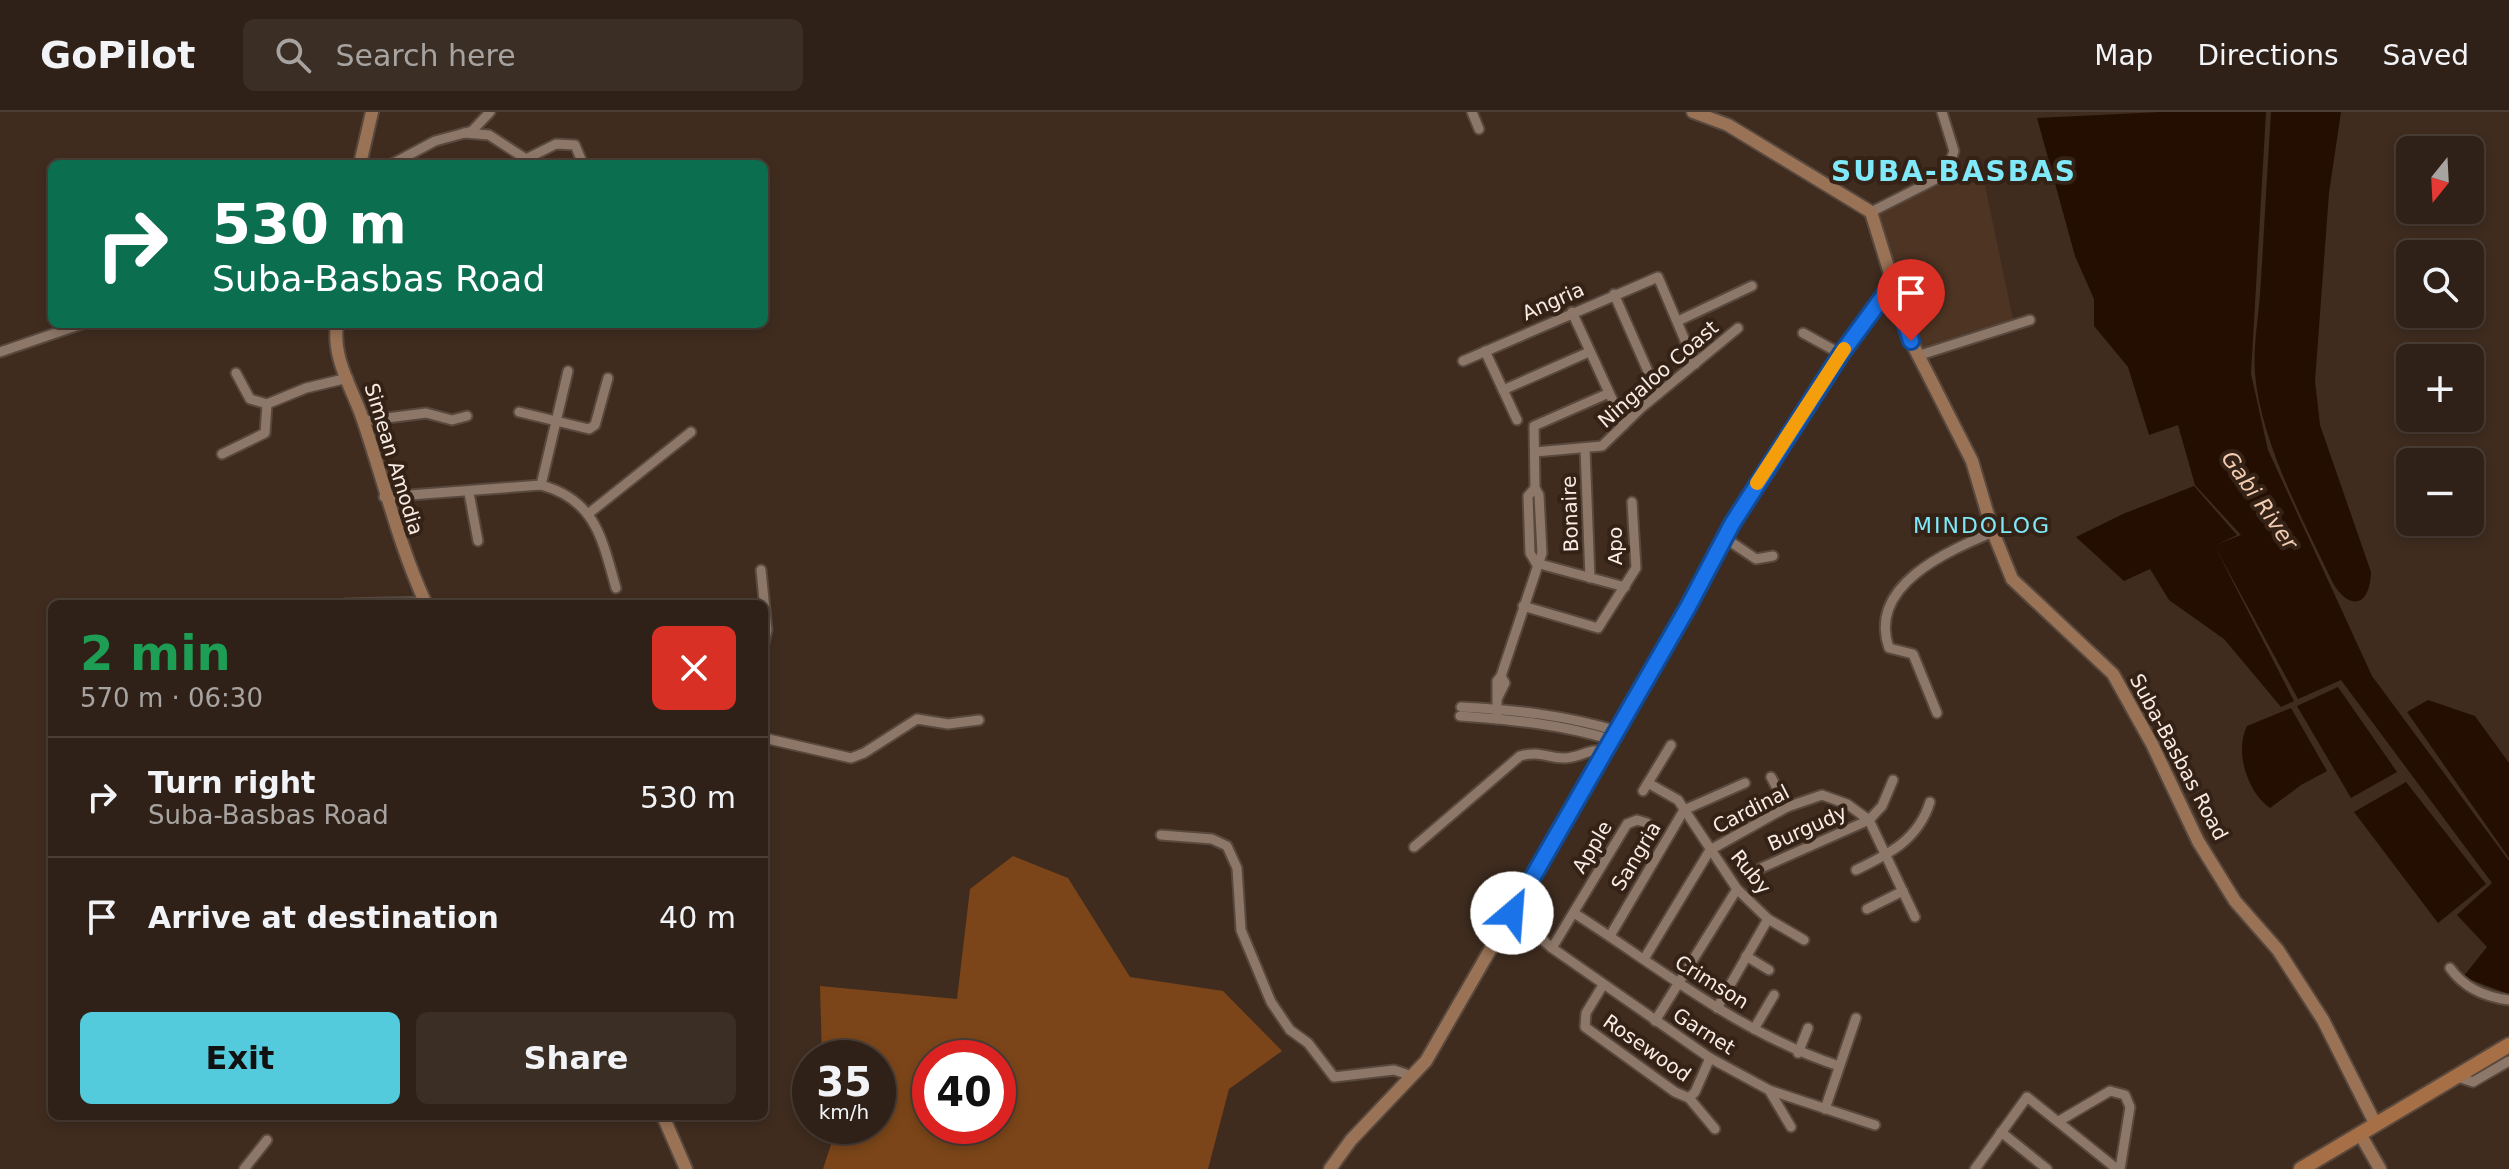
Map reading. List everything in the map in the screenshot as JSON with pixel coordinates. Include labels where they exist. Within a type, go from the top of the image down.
[{"type":"main road","points":[[2301,1169],[2509,1045]]},
{"type":"street","points":[[361,160],[372,112]]},
{"type":"street","points":[[399,160],[435,141],[476,128],[490,112]]},
{"type":"street","points":[[1472,112],[1479,129]]},
{"type":"street","points":[[1693,112],[1728,125],[1871,212],[1946,174],[1954,151],[1942,112]]},
{"type":"street","points":[[464,133],[489,135],[526,159],[556,144],[575,145],[581,160]]},
{"type":"street","name":"Suba-Basbas Road","points":[[1871,212],[1917,356],[1972,461],[1993,532],[2020,588],[2088,647],[2113,674],[2152,744],[2198,841],[2235,901],[2278,950],[2315,1009],[2376,1125]]},
{"type":"street","name":"Angria","points":[[1463,361],[1658,277],[1678,321]]},
{"type":"street","points":[[1330,1169],[1351,1140],[1426,1061],[1725,538],[1841,354],[1893,283]]},
{"type":"street","points":[[1695,364],[1678,321],[1752,286]]},
{"type":"street","points":[[1614,294],[1658,394]]},
{"type":"street","points":[[1572,312],[1624,425]]},
{"type":"street","points":[[1917,356],[2030,320]]},
{"type":"street","points":[[0,352],[70,328]]},
{"type":"street","name":"Simean Amodia","points":[[337,328],[337,355],[363,421],[402,551],[425,600]]},
{"type":"street","name":"Ningaloo Coast","points":[[1585,448],[1602,446],[1658,394],[1738,328]]},
{"type":"street","points":[[1803,333],[1841,354]]},
{"type":"street","points":[[1485,351],[1517,420]]},
{"type":"street","points":[[1503,390],[1589,352]]},
{"type":"street","points":[[541,485],[568,371]]},
{"type":"street","points":[[236,373],[250,399],[267,404],[306,388],[348,378]]},
{"type":"street","points":[[519,412],[583,429],[595,425],[608,378]]},
{"type":"street","points":[[1497,714],[1498,697],[1505,683],[1501,676],[1536,563],[1542,553],[1539,495],[1535,488],[1534,426],[1609,393]]},
{"type":"street","points":[[222,454],[265,433],[267,404]]},
{"type":"street","points":[[363,421],[411,413],[426,413],[452,420],[467,416]]},
{"type":"street","points":[[588,514],[691,432]]},
{"type":"street","points":[[1535,452],[1585,448]]},
{"type":"street","name":"Bonaire","points":[[1585,448],[1590,578]]},
{"type":"street","points":[[384,497],[469,493],[541,485],[566,493],[599,529],[616,588]]},
{"type":"street","points":[[469,493],[478,541]]},
{"type":"street","name":"Apo","points":[[1523,606],[1598,628],[1636,568],[1632,502]]},
{"type":"street","points":[[1937,713],[1913,654],[1889,648],[1886,639],[1889,606],[1930,561],[1993,532]]},
{"type":"street","points":[[1725,538],[1756,559],[1773,556]]},
{"type":"street","points":[[1536,563],[1625,587]]},
{"type":"street","points":[[761,570],[764,600]]},
{"type":"street","points":[[1461,712],[1574,718],[1611,741]]},
{"type":"street","points":[[768,739],[851,758],[917,719],[948,724],[979,720]]},
{"type":"street","points":[[1414,847],[1520,756],[1543,752],[1565,758],[1611,741]]},
{"type":"street","name":"Ruby","points":[[1671,745],[1646,787],[1678,800],[1737,889],[1768,919],[1804,940]]},
{"type":"street","points":[[1771,777],[1787,807]]},
{"type":"street","name":"Burgudy","points":[[1761,868],[1869,820],[1882,806],[1893,780]]},
{"type":"street","name":"Sangria","points":[[1610,936],[1684,810],[1745,783]]},
{"type":"street","name":"Cardinal","points":[[1644,959],[1710,850],[1787,807],[1822,795],[1847,804],[1869,820]]},
{"type":"street","points":[[1856,870],[1888,855],[1910,837],[1930,802]]},
{"type":"street","name":"Apple","points":[[1552,948],[1627,824],[1637,820],[1647,823]]},
{"type":"street","points":[[1869,820],[1915,917]]},
{"type":"street","points":[[1161,835],[1212,839],[1227,846],[1237,868],[1241,930],[1271,1002],[1290,1030],[1308,1043],[1334,1077],[1394,1070],[1412,1076]]},
{"type":"street","points":[[1655,1021],[1737,889]]},
{"type":"street","points":[[1867,909],[1903,891]]},
{"type":"street","name":"Crimson","points":[[1574,913],[1717,1008],[1798,1053],[1839,1066]]},
{"type":"street","name":"Garnet","points":[[1510,917],[1710,1058],[1769,1090],[1875,1125]]},
{"type":"street","points":[[1717,1008],[1768,919]]},
{"type":"street","points":[[1746,956],[1769,970]]},
{"type":"street","points":[[2450,968],[2465,985],[2489,997],[2509,1000]]},
{"type":"street","name":"Rosewood","points":[[1603,985],[1586,1013],[1585,1027],[1675,1092],[1689,1098],[1710,1058]]},
{"type":"street","points":[[1754,1029],[1774,995]]},
{"type":"street","points":[[1825,1109],[1856,1018]]},
{"type":"street","points":[[1798,1053],[1808,1028]]},
{"type":"street","points":[[2458,1077],[2473,1082],[2509,1061]]},
{"type":"street","points":[[1769,1090],[1791,1127]]},
{"type":"street","points":[[1975,1169],[2027,1097],[2118,1169],[2130,1107],[2125,1095],[2108,1092],[2059,1121]]},
{"type":"street","points":[[1689,1098],[1715,1129]]},
{"type":"street","points":[[665,1120],[686,1169]]},
{"type":"street","points":[[2001,1132],[2047,1169]]},
{"type":"street","points":[[2360,1134],[2380,1169]]},
{"type":"street","points":[[244,1169],[267,1140]]},
{"type":"shaded area","points":[[1958,177],[1965,184],[1984,181],[2014,324],[1919,353],[1877,211]]},
{"type":"shaded area","points":[[1013,856],[1068,878],[1130,977],[1223,991],[1282,1051],[1229,1089],[1208,1169],[823,1169],[831,1144],[896,1144],[896,1040],[822,1040],[820,986],[957,999],[970,889]]},
{"type":"water","name":"Gabi River","points":[[2161,112],[2266,112],[2251,374],[2268,450],[2372,676],[2509,861],[2509,994],[2463,977],[2487,947],[2457,915],[2492,883],[2341,680],[2298,699],[2214,545],[2294,701],[2281,707],[2224,639],[2169,600],[2150,569],[2124,581],[2076,537],[2123,514],[2194,486],[2237,535],[2218,544],[2241,535],[2195,485],[2178,425],[2149,435],[2128,367],[2094,326],[2094,299],[2075,256],[2037,118]]},
{"type":"water","points":[[2271,112],[2341,112],[2329,193],[2315,381],[2320,425],[2371,572],[2366,593],[2356,601],[2343,596],[2331,579],[2284,479],[2259,400],[2255,354]]},
{"type":"water","points":[[2338,687],[2397,772],[2351,798],[2297,706]]},
{"type":"water","points":[[2428,700],[2475,716],[2509,763],[2509,858],[2407,712]]},
{"type":"water","points":[[2291,708],[2327,771],[2301,785],[2270,808],[2255,793],[2245,771],[2243,736],[2247,726]]},
{"type":"water","points":[[2406,782],[2486,884],[2438,923],[2354,812]]},
{"type":"slow traffic","points":[[1757,483],[1844,349]]},
{"type":"district","name":"SUBA-BASBAS","points":[[1954,171]]},
{"type":"district","name":"MINDOLOG","points":[[1982,525]]},
{"type":"route","points":[[1512,913],[1688,607],[1732,524],[1841,354],[1893,283],[1911,341]]}]
